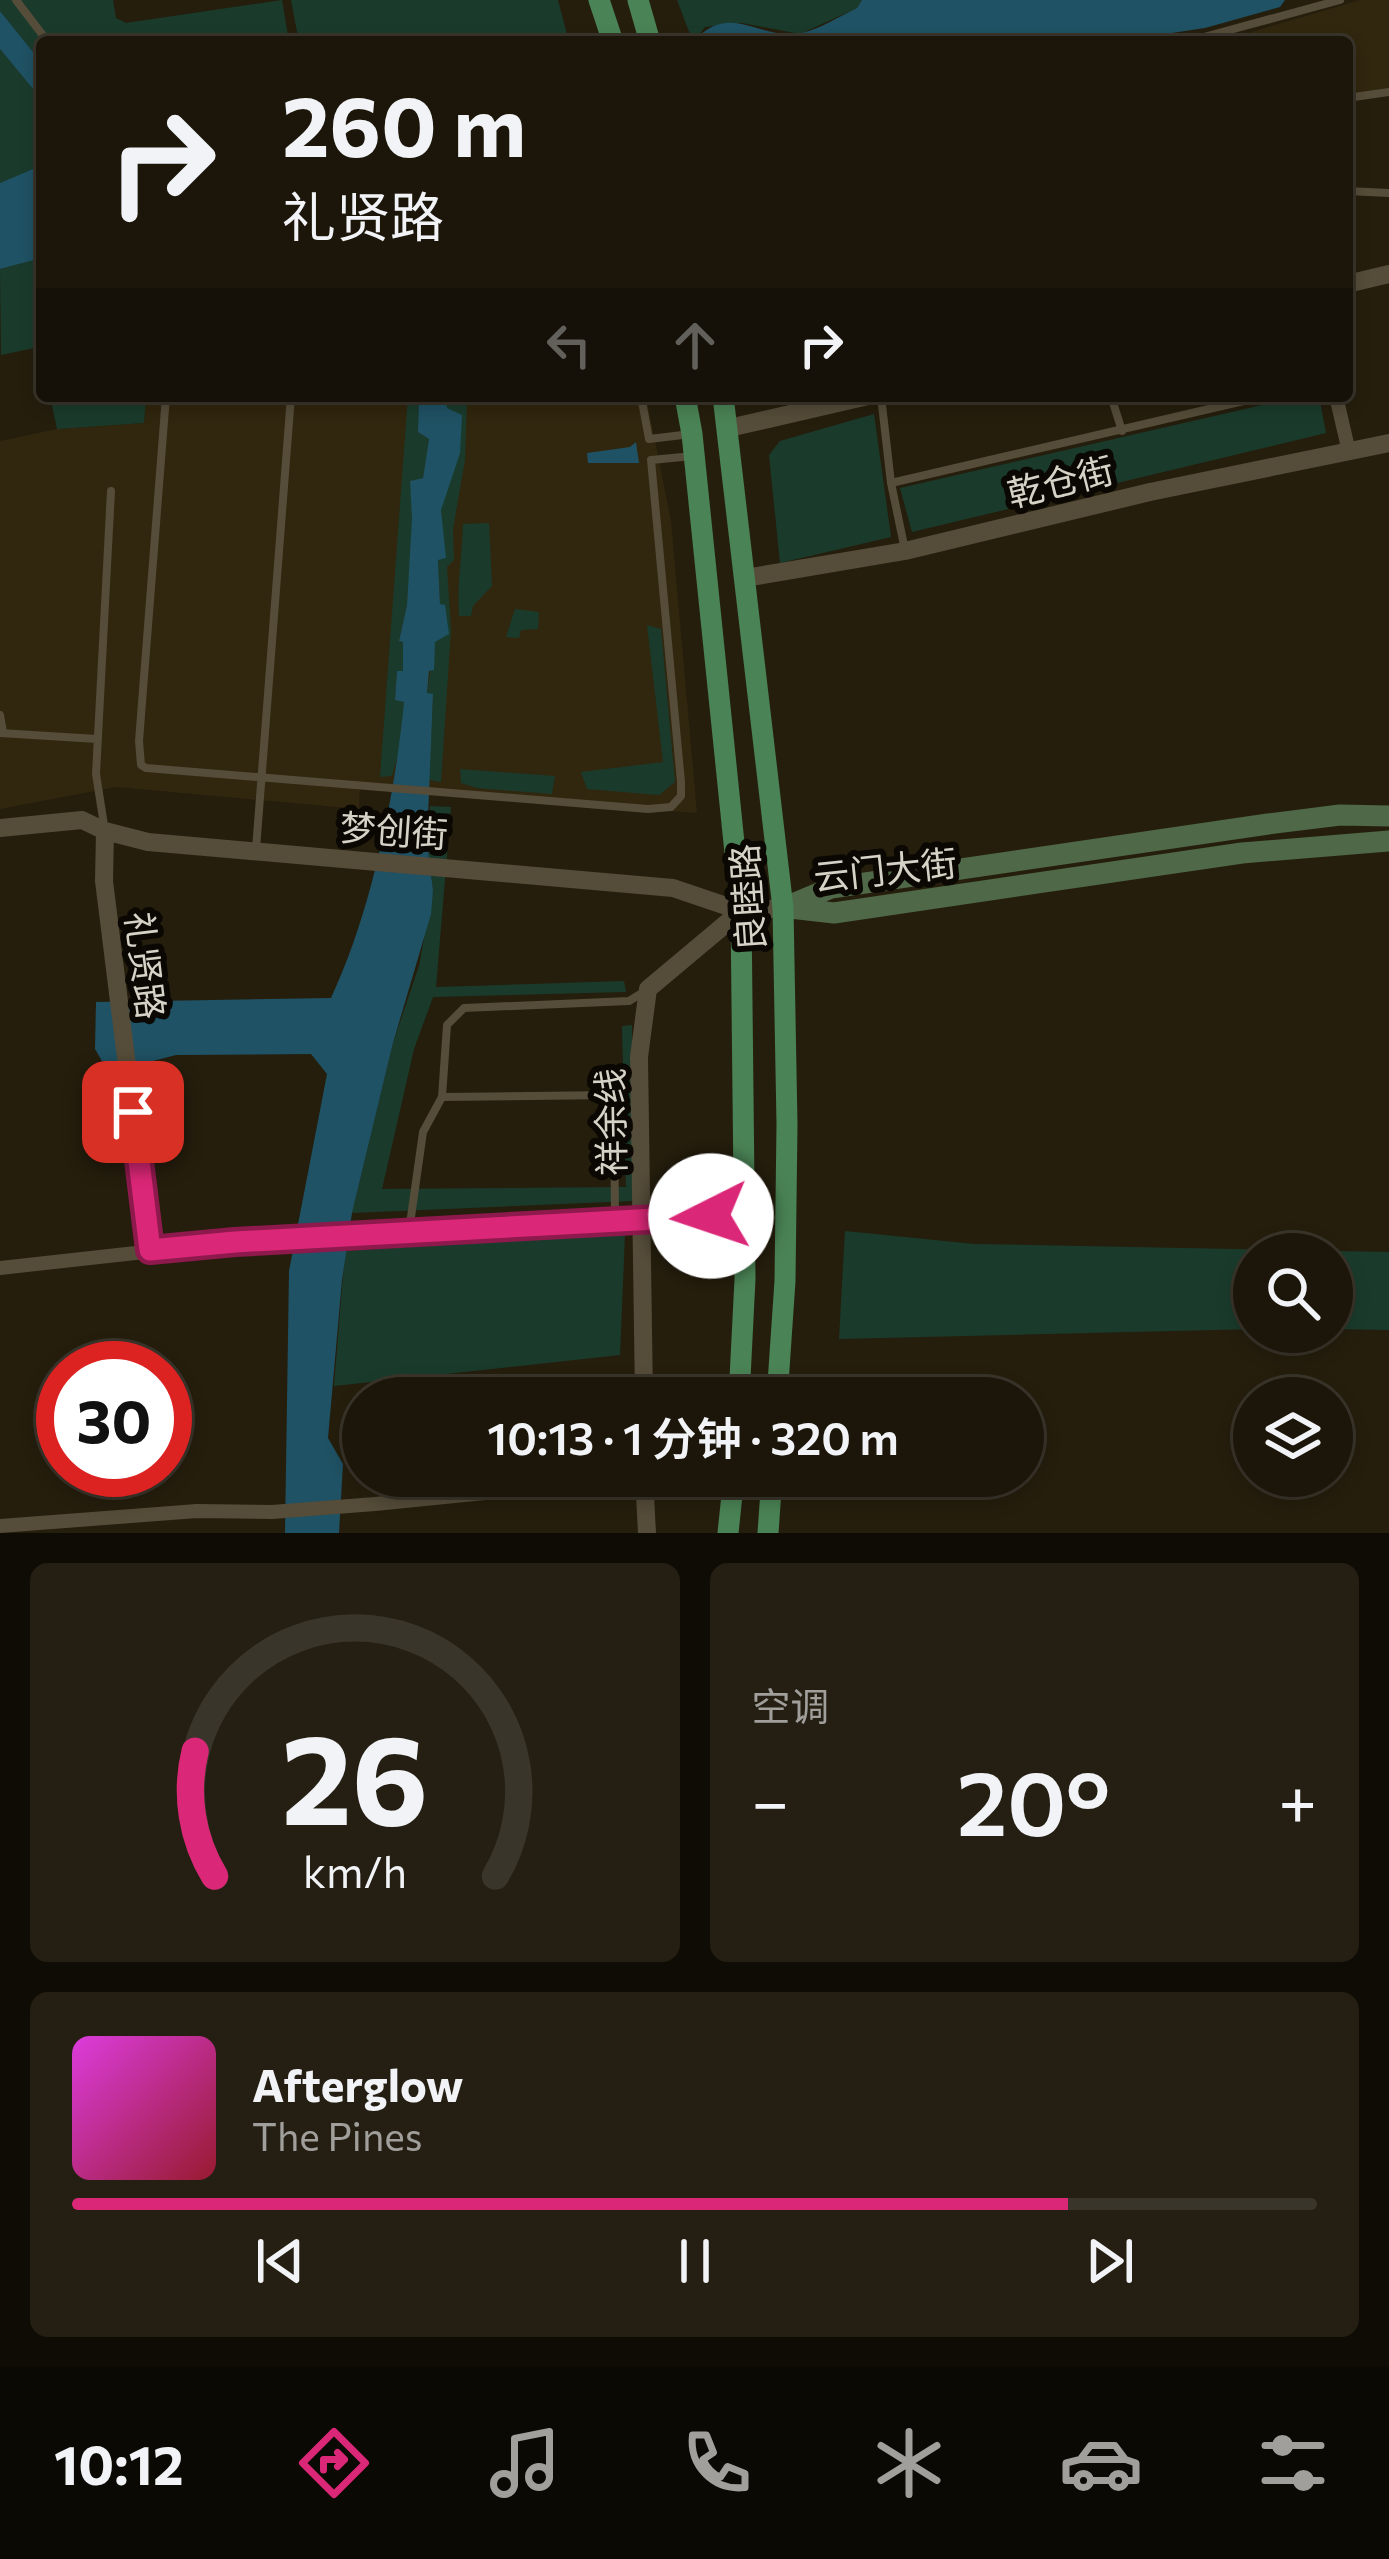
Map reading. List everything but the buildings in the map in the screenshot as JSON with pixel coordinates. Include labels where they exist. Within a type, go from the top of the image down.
[{"type":"main road","points":[[599,0],[611,36]]},
{"type":"main road","points":[[638,0],[648,36]]},
{"type":"main road","name":"良睦路","points":[[686,402],[741,910],[744,1214],[740,1377]]},
{"type":"main road","name":"良睦路","points":[[724,402],[783,908],[787,1124],[778,1377]]},
{"type":"main road","name":"云门大街","points":[[783,908],[854,884],[1268,824],[1340,815],[1389,816]]},
{"type":"main road","name":"云门大街","points":[[783,908],[834,913],[1242,853],[1389,841]]},
{"type":"main road","points":[[728,1533],[732,1497]]},
{"type":"main road","points":[[768,1533],[771,1497]]},
{"type":"street","points":[[1353,283],[1389,274]]},
{"type":"street","points":[[729,428],[824,402]]},
{"type":"street","points":[[1337,402],[1349,452]]},
{"type":"street","name":"乾仓街","points":[[745,578],[905,551],[1150,492],[1389,443]]},
{"type":"street","name":"梦创街","points":[[0,828],[82,820],[148,842],[673,888],[741,910],[783,908]]},
{"type":"street","name":"礼贤路","points":[[105,831],[104,881],[150,1250]]},
{"type":"street","points":[[648,989],[741,910]]},
{"type":"street","name":"祥余线","points":[[644,1377],[640,1057],[648,989]]},
{"type":"street","points":[[0,1268],[290,1239],[744,1214]]},
{"type":"street","points":[[0,1526],[197,1511],[285,1511],[438,1497]]},
{"type":"street","points":[[645,1497],[647,1533]]},
{"type":"lane","points":[[16,0],[43,36]]},
{"type":"lane","points":[[1214,36],[1340,0]]},
{"type":"lane","points":[[1353,97],[1389,92]]},
{"type":"lane","points":[[1353,191],[1389,193]]},
{"type":"lane","points":[[166,402],[139,741],[141,765],[648,809],[670,807],[681,796],[642,402]]},
{"type":"lane","points":[[255,852],[291,402]]},
{"type":"lane","points":[[881,402],[905,551]]},
{"type":"lane","points":[[1113,402],[1122,431]]},
{"type":"lane","points":[[891,483],[1240,402]]},
{"type":"lane","points":[[649,439],[693,445]]},
{"type":"lane","points":[[651,460],[693,445]]},
{"type":"lane","points":[[105,831],[96,774],[111,491]]},
{"type":"lane","points":[[0,715],[2,733],[98,740]]},
{"type":"lane","points":[[409,1233],[423,1132],[442,1097],[447,1025],[464,1008],[629,1001],[648,989]]},
{"type":"lane","points":[[442,1097],[614,1095],[615,1222]]},
{"type":"shaded area","points":[[1360,0],[1389,0],[1389,89],[1353,95],[1353,36],[1237,36]]},
{"type":"shaded area","points":[[146,402],[647,402],[671,521],[697,813],[360,787],[359,809],[116,787],[0,809],[0,441],[57,429],[144,423]]},
{"type":"green space","points":[[0,0],[113,0],[116,18],[126,23],[282,0],[288,36],[36,36],[36,56],[0,11]]},
{"type":"green space","points":[[291,0],[558,0],[567,36],[298,36]]},
{"type":"green space","points":[[677,0],[862,0],[857,8],[800,34],[742,23],[705,27],[698,36],[691,36]]},
{"type":"green space","points":[[0,49],[36,93],[36,168],[0,183]]},
{"type":"green space","points":[[36,260],[36,348],[1,355],[0,269]]},
{"type":"green space","points":[[51,402],[146,402],[144,423],[57,429]]},
{"type":"green space","points":[[408,402],[419,402],[418,432],[429,439],[423,478],[410,481],[413,517],[407,605],[399,640],[403,642],[403,671],[397,672],[395,700],[404,702],[400,747],[392,776],[380,777]]},
{"type":"green space","points":[[445,402],[467,402],[454,560],[447,567],[451,630],[441,782],[429,780],[433,695],[427,694],[440,604],[438,559],[445,558],[441,510]]},
{"type":"green space","points":[[1275,402],[1320,402],[1326,433],[912,532],[900,488]]},
{"type":"green space","points":[[874,414],[891,537],[780,563],[769,455],[780,441]]},
{"type":"green space","points":[[489,523],[492,586],[473,606],[471,616],[459,616],[463,524]]},
{"type":"green space","points":[[515,609],[539,612],[538,629],[521,630],[519,638],[506,637]]},
{"type":"green space","points":[[647,625],[661,629],[675,782],[659,795],[587,789],[581,772],[663,762]]},
{"type":"green space","points":[[460,769],[555,776],[552,794],[477,788],[461,783]]},
{"type":"green space","points":[[430,806],[451,807],[436,987],[624,981],[626,992],[433,997],[414,1049],[382,1189],[626,1187],[622,1026],[632,1025],[632,1201],[352,1213],[393,1043],[419,966],[433,890],[427,842]]},
{"type":"green space","points":[[845,1231],[974,1244],[1233,1249],[1233,1330],[839,1339]]},
{"type":"green space","points":[[625,1234],[620,1355],[417,1377],[342,1377],[342,1385],[334,1386],[345,1251]]},
{"type":"green space","points":[[1353,1251],[1389,1252],[1389,1330],[1353,1329]]},
{"type":"water","points":[[862,0],[1285,0],[1280,7],[1205,28],[1152,36],[700,36],[720,24],[733,23],[802,33],[857,8]]},
{"type":"water","points":[[0,11],[36,56],[36,93],[0,49]]},
{"type":"water","points":[[36,168],[36,260],[0,269],[0,183]]},
{"type":"water","points":[[419,402],[446,402],[447,408],[462,415],[460,453],[441,510],[446,558],[438,560],[440,604],[445,605],[449,634],[435,642],[427,693],[433,694],[427,842],[431,914],[393,1043],[352,1213],[342,1280],[328,1438],[342,1462],[339,1533],[285,1533],[289,1271],[327,1074],[311,1054],[102,1061],[95,1049],[96,1002],[331,998],[369,892],[394,776],[404,702],[395,700],[397,671],[403,671],[403,642],[399,641],[407,605],[410,481],[423,478],[429,439],[418,432]]},
{"type":"water","points":[[636,442],[639,463],[588,463],[587,453]]},
{"type":"route","points":[[133,1112],[150,1250],[711,1216]]}]
